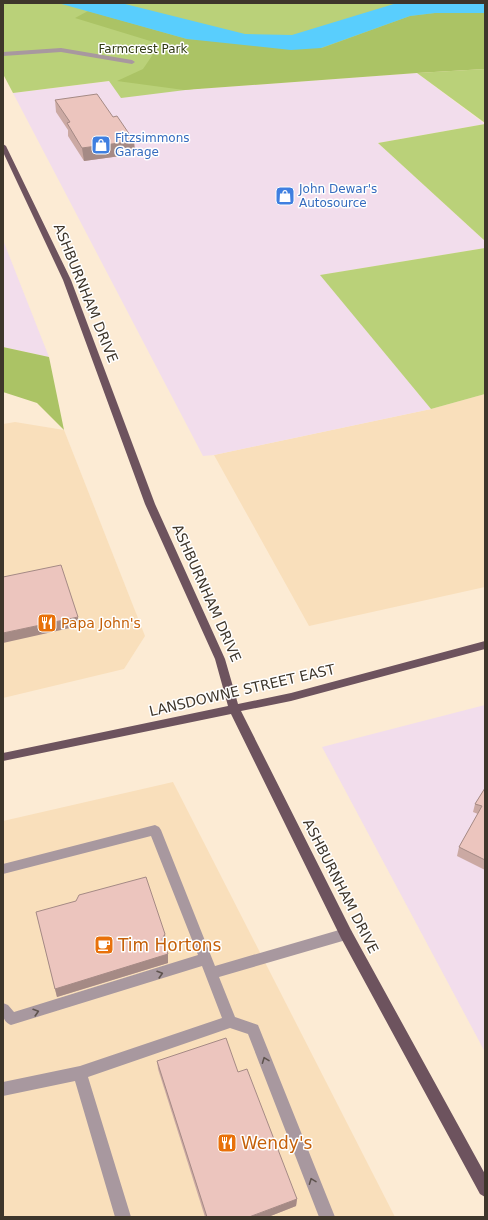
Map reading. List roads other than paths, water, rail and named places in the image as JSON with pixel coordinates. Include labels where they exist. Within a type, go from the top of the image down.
[{"type":"main road","name":"ASHBURNHAM DRIVE","points":[[3,146],[67,280],[150,504],[220,659],[234,709],[346,934],[485,1189]]},
{"type":"main road","name":"LANSDOWNE STREET EAST","points":[[3,757],[291,697],[485,645]]},
{"type":"lane","points":[[3,54],[61,50],[132,62]]},
{"type":"lane","points":[[3,869],[155,830],[230,1022]]},
{"type":"lane","points":[[211,973],[346,934]]},
{"type":"lane","points":[[3,1008],[11,1019],[205,959]]},
{"type":"lane","points":[[3,1090],[80,1073],[230,1022],[253,1029],[326,1217]]},
{"type":"lane","points":[[80,1073],[123,1217]]},
{"type":"water","points":[[58,3],[121,3],[245,34],[292,35],[397,3],[485,3],[485,13],[435,13],[410,16],[321,48],[291,50],[187,39]]},
{"type":"place","name":"Fitzsimmons Garage","points":[[101,145]]},
{"type":"place","name":"John Dewar's Autosource","points":[[285,196]]},
{"type":"place","name":"Papa John's","points":[[47,623]]},
{"type":"place","name":"Tim Hortons","points":[[104,945]]},
{"type":"place","name":"Wendy's","points":[[227,1143]]},
{"type":"park label","name":"Farmcrest Park","points":[[143,49]]}]
